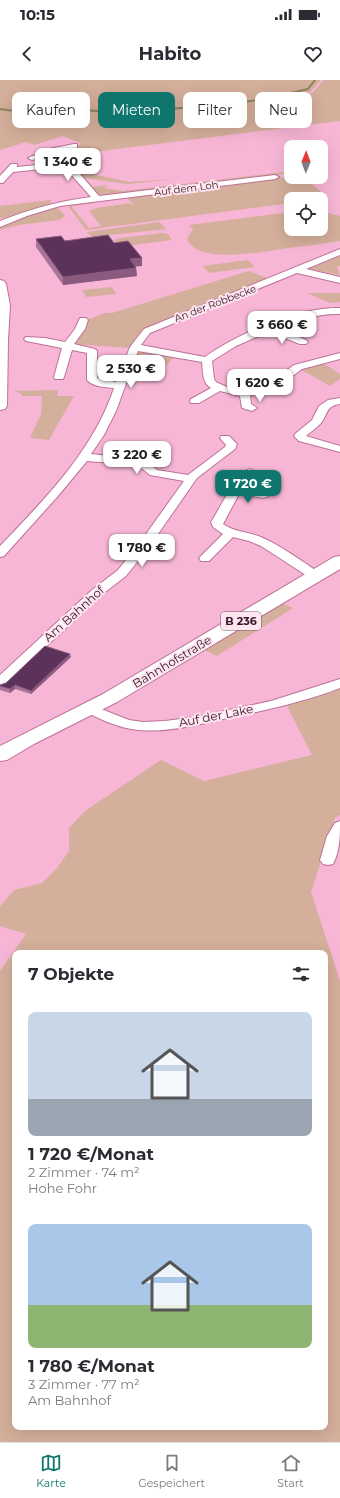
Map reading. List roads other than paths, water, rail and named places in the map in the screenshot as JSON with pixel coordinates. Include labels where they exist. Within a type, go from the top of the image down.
[{"type":"main road","name":"Bahnhofstraße","points":[[0,756],[18,744],[91,709],[148,677],[340,561]]},
{"type":"street","points":[[32,158],[74,146]]},
{"type":"street","points":[[52,152],[59,157],[62,165]]},
{"type":"street","points":[[0,181],[12,168],[62,165],[70,168],[97,199]]},
{"type":"street","name":"Auf dem Loh","points":[[0,223],[48,207],[97,199],[275,177]]},
{"type":"street","name":"An der Robbecke","points":[[0,553],[66,480],[84,457],[106,423],[118,398],[120,386],[135,347],[142,336],[151,328],[340,252]]},
{"type":"street","points":[[297,270],[340,280]]},
{"type":"street","points":[[0,284],[4,294],[4,314],[1,340],[2,393],[0,406]]},
{"type":"street","points":[[135,347],[207,360],[229,346],[268,328],[327,310],[340,311]]},
{"type":"street","points":[[59,377],[68,345],[81,327],[83,320]]},
{"type":"street","points":[[268,328],[303,342]]},
{"type":"street","points":[[29,340],[68,345],[92,351],[92,379],[94,382],[120,386]]},
{"type":"street","points":[[207,360],[209,379],[212,384],[227,392],[245,393],[267,390],[298,367],[340,356]]},
{"type":"street","points":[[195,401],[218,388]]},
{"type":"street","points":[[245,393],[246,406],[252,408]]},
{"type":"street","points":[[340,401],[332,402],[323,408],[317,421],[299,436],[303,439],[340,449]]},
{"type":"street","name":"Am Bahnhof","points":[[0,682],[87,600],[122,573],[145,544],[190,479],[230,450],[232,444],[225,438]]},
{"type":"street","points":[[84,457],[127,461],[145,466],[154,473],[190,479]]},
{"type":"street","points":[[250,472],[239,485],[217,522],[217,525],[230,532],[262,542],[316,576]]},
{"type":"street","points":[[237,490],[263,495]]},
{"type":"street","points":[[205,558],[230,532]]},
{"type":"street","name":"Auf der Lake","points":[[91,709],[110,719],[126,724],[143,726],[186,723],[297,698],[340,683]]},
{"type":"street","points":[[328,860],[334,836],[340,826]]},
{"type":"waterway","points":[[0,109],[36,114],[79,110],[119,112],[150,111],[251,101],[273,97],[308,89],[315,80]]}]
